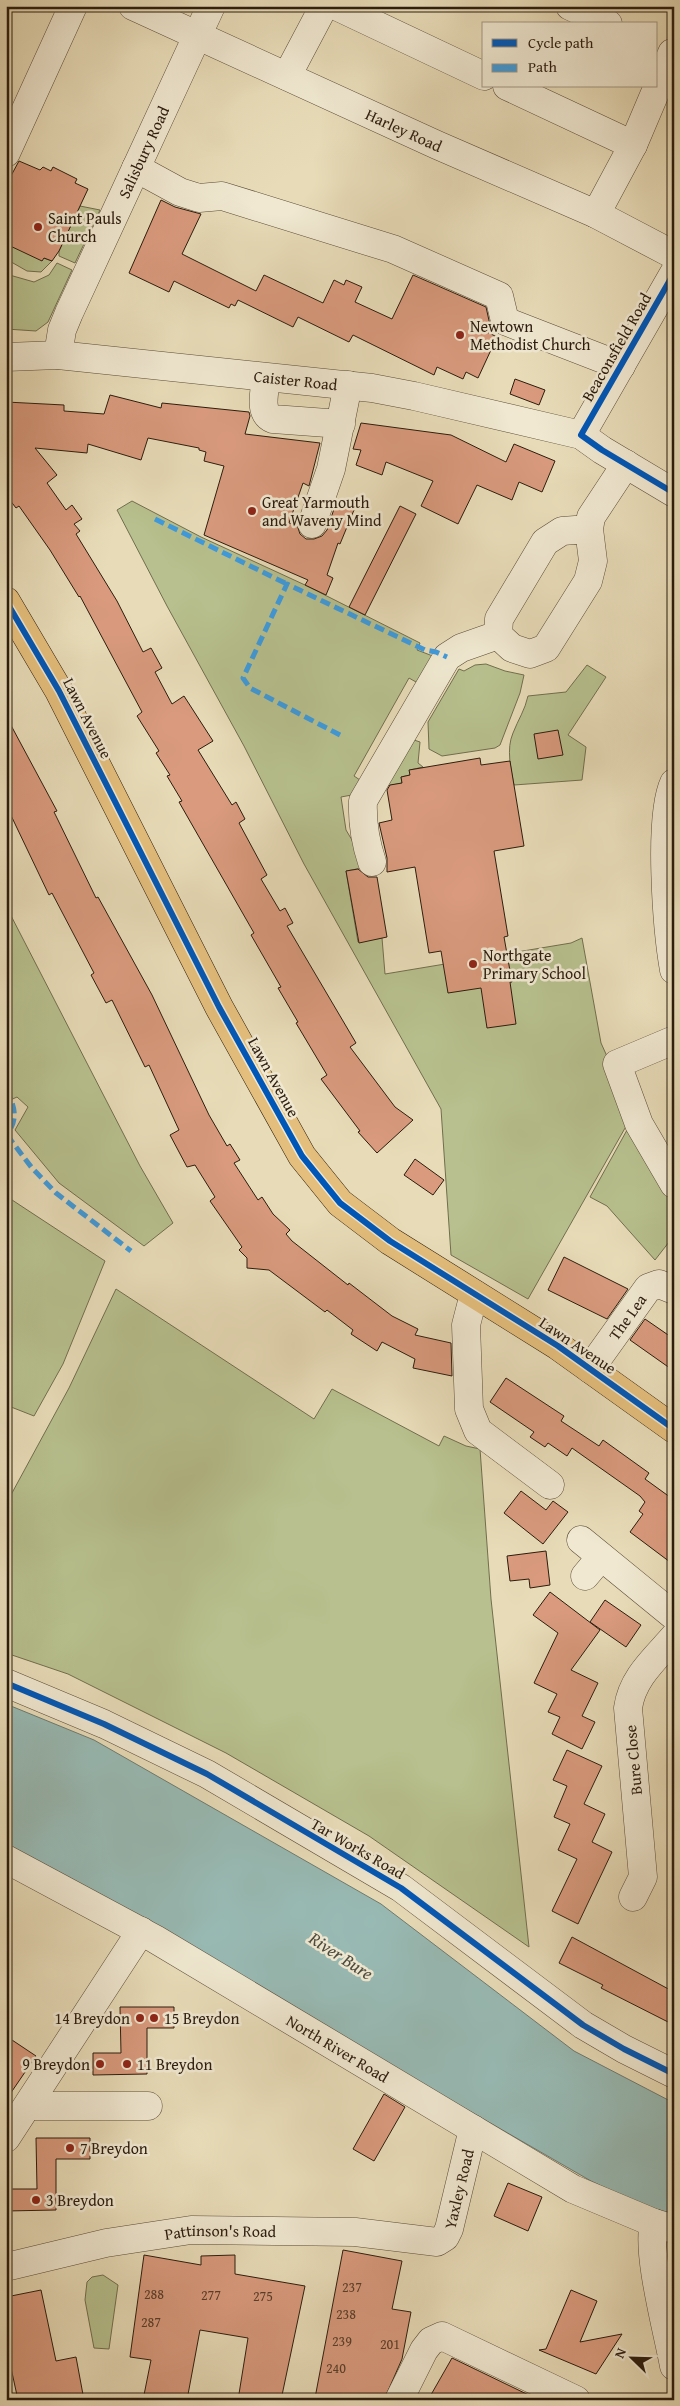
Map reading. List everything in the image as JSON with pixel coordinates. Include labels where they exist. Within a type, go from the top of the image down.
[{"type":"main road","name":"Lawn Avenue","points":[[6,601],[59,691],[219,1007],[302,1156],[340,1203],[390,1242],[590,1369],[674,1429]]},
{"type":"street","points":[[6,153],[73,6]]},
{"type":"street","name":"Harley Road","points":[[133,6],[596,214],[674,255]]},
{"type":"street","name":"Salisbury Road","points":[[58,355],[62,330],[69,312],[211,6]]},
{"type":"street","points":[[287,76],[324,6]]},
{"type":"street","points":[[336,6],[482,75]]},
{"type":"street","points":[[570,6],[604,22]]},
{"type":"street","points":[[658,78],[668,51]]},
{"type":"street","points":[[511,88],[633,145]]},
{"type":"street","points":[[596,214],[633,145],[654,88]]},
{"type":"street","points":[[136,168],[180,192],[199,198],[222,196],[393,249],[499,296],[505,322],[621,366]]},
{"type":"street","name":"Beaconsfield Road","points":[[581,435],[674,273]]},
{"type":"street","name":"Caister Road","points":[[6,357],[58,355],[348,386],[414,396],[581,435],[674,493]]},
{"type":"street","points":[[266,378],[264,410],[267,416],[273,419],[341,424]]},
{"type":"street","points":[[312,524],[331,469],[348,386]]},
{"type":"street","points":[[498,635],[512,648],[530,654],[546,648],[588,582],[593,561],[589,529],[591,517],[626,464]]},
{"type":"street","points":[[498,635],[500,619],[544,542],[562,531],[589,529]]},
{"type":"street","points":[[372,862],[366,844],[362,820],[363,801],[447,657],[461,648],[498,635]]},
{"type":"street","points":[[673,788],[666,816],[674,970]]},
{"type":"street","points":[[674,1040],[617,1064],[639,1124],[674,1184]]},
{"type":"street","name":"The Lea","points":[[590,1369],[648,1288],[659,1284],[674,1290]]},
{"type":"street","points":[[474,1294],[466,1325],[469,1409],[478,1431],[550,1485]]},
{"type":"street","points":[[589,1558],[674,1616]]},
{"type":"street","name":"Bure Close","points":[[633,1897],[643,1877],[628,1708],[630,1694],[636,1681],[674,1636]]},
{"type":"street","name":"Tar Works Road","points":[[6,1683],[104,1724],[207,1774],[401,1888],[583,2025],[624,2049],[674,2074]]},
{"type":"street","name":"North River Road","points":[[6,1859],[141,1931],[573,2189],[664,2226]]},
{"type":"street","points":[[6,2138],[141,1931]]},
{"type":"street","points":[[28,2106],[148,2106]]},
{"type":"street","name":"Yaxley Road","points":[[436,2242],[445,2238],[449,2229],[473,2129]]},
{"type":"street","points":[[664,2226],[651,2234],[658,2283],[674,2366]]},
{"type":"street","name":"Pattinson's Road","points":[[6,2267],[106,2242],[191,2230],[355,2232],[436,2242]]},
{"type":"street","points":[[400,2400],[424,2350],[431,2341],[442,2336],[576,2400]]},
{"type":"green space","points":[[80,206],[100,210],[75,263],[59,256],[59,251]]},
{"type":"green space","points":[[13,247],[52,261],[41,272],[27,271],[6,259],[10,249]]},
{"type":"green space","points":[[57,263],[72,270],[48,322],[36,331],[6,329],[6,274],[34,282],[49,275]]},
{"type":"green space","points":[[132,501],[201,537],[305,585],[420,643],[417,650],[438,658],[423,686],[409,678],[354,776],[366,784],[357,794],[341,797],[346,830],[368,867],[346,871],[358,942],[382,938],[385,974],[571,943],[582,938],[601,1043],[633,1114],[528,1299],[451,1255],[441,1109],[304,864],[244,746],[117,510]]},
{"type":"green space","points":[[486,664],[524,675],[520,693],[500,745],[495,748],[442,756],[429,749],[428,722],[459,669],[464,671],[475,665]]},
{"type":"green space","points":[[587,665],[606,677],[568,735],[586,747],[582,780],[514,785],[510,759],[511,739],[528,696],[566,692]]},
{"type":"green space","points":[[414,740],[420,742],[418,763],[423,767],[410,770],[410,775],[401,777],[402,783],[387,786]]},
{"type":"green space","points":[[6,906],[140,1166],[173,1223],[144,1246],[59,1183],[15,1130],[28,1107],[17,1097],[6,1102]]},
{"type":"green space","points":[[632,1121],[674,1190],[674,1245],[669,1242],[655,1260],[607,1206],[590,1197]]},
{"type":"green space","points":[[6,1196],[105,1261],[63,1364],[34,1416],[6,1405]]},
{"type":"green space","points":[[116,1289],[314,1419],[332,1389],[439,1446],[444,1436],[466,1446],[480,1449],[491,1599],[529,1947],[369,1836],[226,1753],[68,1674],[6,1653],[6,1504],[69,1388]]},
{"type":"green space","points":[[103,2275],[118,2285],[109,2349],[94,2348],[85,2300],[87,2282],[92,2277]]},
{"type":"water","name":"River Bure","points":[[6,1704],[94,1740],[381,1904],[574,2051],[674,2103],[674,2213],[654,2211],[591,2181],[6,1844]]},
{"type":"building","name":"Saint Pauls Church","points":[[19,161],[40,170],[43,167],[51,171],[53,167],[77,179],[75,183],[88,189],[59,251],[52,261],[44,258],[42,261],[6,244],[6,185]]},
{"type":"building","points":[[161,200],[175,207],[201,214],[182,254],[256,291],[264,275],[323,303],[334,280],[344,285],[346,280],[362,287],[355,302],[392,319],[413,275],[486,307],[490,325],[487,332],[497,337],[478,378],[466,372],[463,379],[437,367],[434,375],[353,335],[349,342],[298,317],[293,327],[238,300],[235,306],[231,304],[229,308],[174,281],[169,292],[129,273]]},
{"type":"building","points":[[515,379],[545,390],[539,405],[510,394]]},
{"type":"building","points":[[110,395],[161,408],[162,403],[249,412],[250,416],[245,434],[320,443],[309,486],[303,483],[289,523],[297,525],[300,534],[306,539],[322,536],[327,530],[336,503],[354,510],[340,544],[338,543],[327,575],[333,578],[326,595],[305,585],[308,580],[204,535],[224,466],[204,461],[206,452],[199,450],[199,448],[148,438],[141,460],[88,444],[87,453],[35,448],[57,475],[47,483],[66,510],[72,505],[82,519],[74,524],[80,531],[76,534],[117,601],[143,652],[151,648],[162,668],[155,672],[172,704],[184,696],[213,741],[198,750],[232,805],[236,802],[245,819],[239,823],[267,875],[261,879],[280,911],[285,908],[293,923],[287,926],[356,1043],[350,1047],[395,1107],[413,1120],[377,1153],[358,1132],[360,1131],[321,1079],[327,1075],[278,988],[281,987],[251,935],[254,933],[179,802],[182,801],[167,776],[170,775],[156,753],[159,751],[137,716],[142,712],[80,596],[19,506],[16,508],[6,495],[6,402],[64,405],[64,411],[104,414]]},
{"type":"building","points":[[361,423],[451,435],[506,462],[514,444],[555,461],[542,492],[519,482],[512,500],[477,485],[458,524],[421,506],[433,481],[386,462],[382,475],[356,465],[361,450],[353,449]]},
{"type":"building","points":[[400,506],[416,514],[365,615],[349,607]]},
{"type":"building","points":[[6,716],[57,811],[54,812],[96,898],[98,897],[152,995],[209,1115],[227,1146],[230,1144],[240,1160],[234,1163],[258,1200],[262,1197],[273,1214],[290,1230],[286,1234],[292,1241],[348,1285],[349,1283],[392,1316],[418,1329],[415,1335],[451,1343],[452,1376],[413,1368],[415,1359],[382,1342],[377,1351],[351,1334],[353,1330],[327,1310],[325,1312],[269,1270],[247,1268],[247,1258],[239,1250],[242,1247],[210,1201],[215,1197],[195,1165],[187,1167],[170,1135],[179,1130],[149,1065],[145,1067],[112,1000],[106,1003],[91,975],[94,973],[52,893],[49,895],[6,805]]},
{"type":"building","points":[[558,730],[563,755],[538,759],[534,734]]},
{"type":"building","points":[[480,758],[481,765],[510,761],[524,846],[494,851],[508,936],[504,937],[512,982],[510,982],[516,1024],[487,1028],[481,988],[448,993],[441,951],[429,953],[415,867],[387,872],[387,858],[379,823],[392,820],[387,790],[390,785],[402,783],[401,777],[410,775],[409,770]]},
{"type":"building","points":[[358,869],[368,877],[377,877],[387,937],[359,943],[346,871]]},
{"type":"building","points":[[415,1159],[444,1180],[433,1195],[404,1175]]},
{"type":"building","points":[[564,1257],[628,1289],[607,1319],[548,1290]]},
{"type":"building","points":[[645,1319],[674,1339],[674,1371],[630,1340]]},
{"type":"building","points":[[506,1378],[564,1416],[561,1421],[599,1446],[603,1440],[649,1473],[645,1479],[674,1500],[674,1565],[630,1532],[643,1514],[639,1511],[645,1502],[640,1496],[572,1448],[567,1456],[548,1443],[545,1447],[530,1437],[534,1432],[490,1402]]},
{"type":"building","points":[[521,1491],[546,1510],[553,1501],[568,1512],[543,1544],[504,1513]]},
{"type":"building","points":[[546,1551],[550,1585],[530,1588],[529,1579],[510,1581],[507,1556]]},
{"type":"building","points":[[550,1592],[600,1630],[571,1670],[598,1683],[582,1716],[595,1722],[582,1749],[552,1734],[560,1717],[548,1712],[557,1694],[534,1683],[558,1633],[533,1615]]},
{"type":"building","points":[[605,1600],[641,1625],[626,1647],[590,1622]]},
{"type":"building","points":[[567,1750],[602,1766],[584,1804],[605,1814],[592,1842],[612,1852],[578,1924],[552,1911],[577,1859],[558,1850],[570,1824],[554,1817],[567,1786],[553,1780]]},
{"type":"building","points":[[572,1937],[674,1992],[674,2025],[601,1988],[603,1985],[559,1963]]},
{"type":"building","points":[[120,2007],[174,2007],[174,2028],[147,2028],[147,2074],[93,2075],[93,2053],[121,2053]]},
{"type":"building","points":[[6,2036],[36,2056],[6,2100]]},
{"type":"building","points":[[384,2094],[405,2107],[374,2161],[353,2149]]},
{"type":"building","points":[[36,2138],[90,2138],[90,2159],[56,2159],[56,2210],[6,2211],[6,2189],[37,2189]]},
{"type":"building","points":[[508,2183],[542,2197],[528,2231],[494,2216]]},
{"type":"building","points":[[343,2250],[402,2261],[392,2309],[411,2312],[402,2359],[384,2400],[329,2400],[315,2398]]},
{"type":"building","points":[[144,2255],[201,2265],[201,2256],[235,2255],[235,2274],[305,2286],[281,2400],[238,2400],[248,2338],[200,2330],[187,2400],[143,2400],[151,2360],[130,2357]]},
{"type":"building","points":[[41,2290],[56,2361],[76,2357],[84,2400],[18,2400],[6,2345],[6,2297]]},
{"type":"building","points":[[571,2290],[597,2301],[580,2342],[622,2334],[596,2374],[539,2350],[546,2349]]},
{"type":"building","points":[[452,2358],[539,2400],[428,2400]]},
{"type":"marked path","points":[[155,519],[287,584]]},
{"type":"marked path","points":[[340,735],[250,688],[243,678],[287,584],[425,650],[447,657]]},
{"type":"marked path","points":[[6,1090],[12,1102],[14,1113],[13,1124],[6,1135]]},
{"type":"marked path","points":[[7,1135],[32,1168],[56,1193],[131,1251]]},
{"type":"cycle path","points":[[674,273],[581,435],[602,450],[674,493]]},
{"type":"cycle path","points":[[6,601],[59,691],[219,1007],[302,1156],[340,1203],[390,1241],[558,1346],[674,1429]]},
{"type":"cycle path","points":[[6,1683],[104,1724],[207,1774],[401,1888],[583,2025],[624,2049],[674,2074]]},
{"type":"place","name":"Saint Pauls Church","points":[[38,227]]},
{"type":"place","name":"Newtown Methodist Church","points":[[460,335]]},
{"type":"place","name":"Great Yarmouth and Waveny Mind","points":[[252,511]]},
{"type":"place","name":"Northgate Primary School","points":[[473,964]]},
{"type":"place","name":"14 Breydon","points":[[140,2018]]},
{"type":"place","name":"15 Breydon","points":[[154,2018]]},
{"type":"place","name":"9 Breydon","points":[[100,2064]]},
{"type":"place","name":"11 Breydon","points":[[127,2064]]},
{"type":"place","name":"7 Breydon","points":[[70,2148]]},
{"type":"place","name":"3 Breydon","points":[[36,2200]]}]
